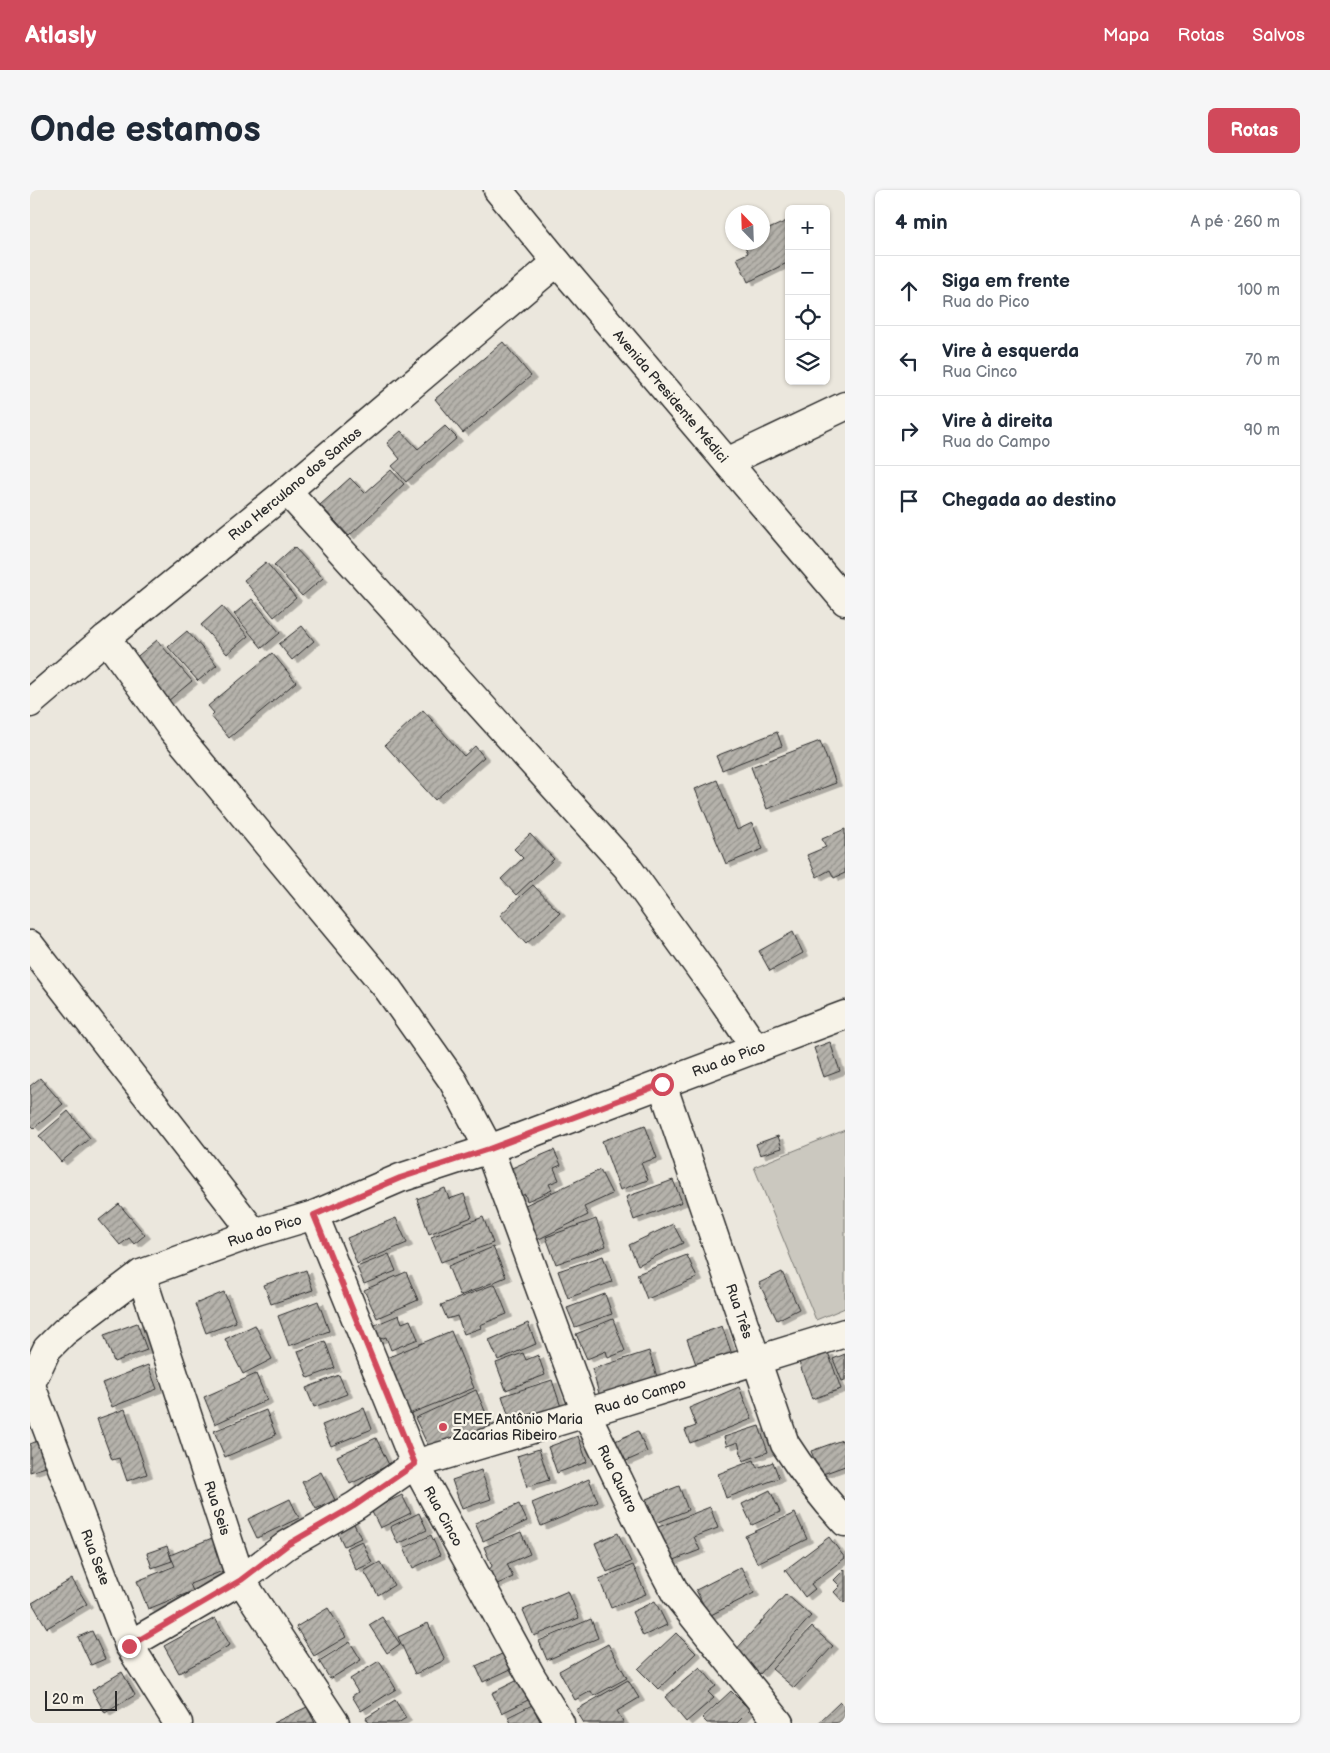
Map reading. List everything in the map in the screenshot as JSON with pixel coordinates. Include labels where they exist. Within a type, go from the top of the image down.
[{"type":"street","name":"Avenida Presidente Médici","points":[[498,190],[556,262],[845,600]]},
{"type":"street","name":"Rua Herculano dos Santos","points":[[30,703],[106,638],[287,491],[556,262]]},
{"type":"street","points":[[727,462],[845,406]]},
{"type":"street","points":[[287,491],[627,867],[756,1049]]},
{"type":"street","name":"Rua Quatro","points":[[106,638],[172,729],[388,989],[453,1081],[489,1149],[586,1413],[651,1547],[676,1594],[779,1723]]},
{"type":"street","points":[[30,945],[254,1233]]},
{"type":"street","name":"Rua do Pico","points":[[30,1383],[47,1349],[64,1332],[141,1274],[254,1233],[314,1215],[400,1178],[489,1149],[845,1015]]},
{"type":"street","name":"Rua Três","points":[[662,1084],[785,1444],[800,1469],[845,1522]]},
{"type":"street","name":"Rua Cinco","points":[[314,1215],[415,1464],[532,1678],[560,1723]]},
{"type":"street","name":"Rua Seis","points":[[141,1274],[241,1580],[335,1723]]},
{"type":"street","name":"Rua do Campo","points":[[129,1646],[241,1580],[287,1545],[354,1506],[415,1464],[845,1333]]},
{"type":"street","name":"Rua Sete","points":[[30,1383],[129,1646],[178,1723]]},
{"type":"shaded area","points":[[845,1130],[845,1308],[816,1320],[754,1167]]},
{"type":"building","points":[[785,222],[785,264],[748,282],[737,258],[748,253],[747,250],[770,250],[770,228]]},
{"type":"building","points":[[503,342],[531,376],[463,433],[435,399]]},
{"type":"building","points":[[445,426],[457,438],[406,482],[392,466],[400,459],[387,443],[401,431],[418,449]]},
{"type":"building","points":[[391,470],[404,484],[349,536],[320,505],[350,478],[365,493]]},
{"type":"building","points":[[294,547],[323,578],[302,596],[274,565]]},
{"type":"building","points":[[266,562],[296,598],[274,617],[244,580]]},
{"type":"building","points":[[252,599],[280,633],[262,648],[234,614]]},
{"type":"building","points":[[222,606],[248,636],[227,654],[201,625]]},
{"type":"building","points":[[302,626],[314,641],[292,660],[279,644]]},
{"type":"building","points":[[187,631],[217,665],[198,681],[168,647]]},
{"type":"building","points":[[157,640],[192,681],[168,701],[133,660]]},
{"type":"building","points":[[272,653],[296,682],[229,738],[211,716],[214,713],[208,706]]},
{"type":"building","points":[[423,710],[464,756],[475,746],[484,757],[435,800],[385,745]]},
{"type":"building","points":[[777,732],[782,746],[722,770],[716,756]]},
{"type":"building","points":[[820,741],[836,783],[767,809],[751,767]]},
{"type":"building","points":[[717,780],[737,830],[752,823],[763,849],[726,864],[695,789]]},
{"type":"building","points":[[845,829],[845,873],[834,878],[830,870],[817,877],[807,855],[826,847],[822,839]]},
{"type":"building","points":[[530,834],[554,859],[516,895],[501,879],[523,858],[514,849]]},
{"type":"building","points":[[533,885],[560,913],[526,944],[500,915]]},
{"type":"building","points":[[793,932],[803,953],[770,971],[759,951]]},
{"type":"building","points":[[830,1042],[840,1071],[824,1077],[814,1048]]},
{"type":"building","points":[[40,1078],[63,1104],[34,1128],[30,1124],[30,1086]]},
{"type":"building","points":[[68,1111],[90,1138],[61,1162],[39,1136]]},
{"type":"building","points":[[645,1125],[657,1158],[641,1163],[648,1180],[620,1190],[602,1141]]},
{"type":"building","points":[[778,1136],[782,1148],[760,1155],[756,1144]]},
{"type":"building","points":[[554,1150],[561,1165],[554,1168],[559,1180],[549,1184],[552,1190],[527,1201],[525,1194],[519,1197],[507,1170]]},
{"type":"building","points":[[600,1170],[612,1194],[584,1207],[588,1215],[537,1240],[521,1207]]},
{"type":"building","points":[[673,1180],[682,1202],[634,1220],[626,1197]]},
{"type":"building","points":[[445,1188],[449,1199],[464,1194],[472,1217],[429,1234],[417,1199]]},
{"type":"building","points":[[119,1204],[145,1235],[134,1244],[129,1238],[120,1245],[99,1220]]},
{"type":"building","points":[[483,1217],[493,1243],[441,1262],[431,1237]]},
{"type":"building","points":[[396,1218],[407,1243],[357,1264],[347,1238]]},
{"type":"building","points":[[596,1219],[606,1246],[556,1264],[546,1237]]},
{"type":"building","points":[[673,1224],[683,1243],[638,1265],[629,1245]]},
{"type":"building","points":[[493,1247],[506,1277],[460,1296],[448,1266]]},
{"type":"building","points":[[389,1254],[396,1271],[364,1284],[357,1267]]},
{"type":"building","points":[[687,1255],[697,1278],[647,1299],[637,1274]]},
{"type":"building","points":[[603,1256],[612,1282],[568,1298],[558,1271]]},
{"type":"building","points":[[306,1270],[313,1290],[271,1304],[264,1285]]},
{"type":"building","points":[[406,1272],[418,1300],[377,1318],[364,1290]]},
{"type":"building","points":[[782,1272],[799,1309],[777,1320],[759,1283]]},
{"type":"building","points":[[495,1284],[507,1314],[480,1325],[481,1328],[464,1334],[457,1316],[447,1319],[441,1305]]},
{"type":"building","points":[[224,1292],[236,1322],[206,1333],[195,1304]]},
{"type":"building","points":[[605,1294],[612,1314],[575,1327],[567,1308]]},
{"type":"building","points":[[318,1301],[329,1331],[289,1346],[278,1316]]},
{"type":"building","points":[[399,1315],[402,1323],[410,1320],[418,1339],[391,1350],[386,1337],[375,1341],[370,1327]]},
{"type":"building","points":[[613,1319],[625,1351],[608,1358],[606,1351],[587,1359],[576,1334]]},
{"type":"building","points":[[137,1323],[147,1350],[114,1362],[104,1335]]},
{"type":"building","points":[[528,1323],[536,1344],[498,1360],[489,1340]]},
{"type":"building","points":[[255,1325],[272,1359],[243,1374],[225,1339]]},
{"type":"building","points":[[722,1326],[734,1360],[699,1373],[687,1339]]},
{"type":"building","points":[[451,1331],[474,1388],[407,1415],[384,1359]]},
{"type":"building","points":[[325,1341],[335,1368],[308,1378],[298,1351]]},
{"type":"building","points":[[649,1351],[658,1380],[600,1397],[592,1369]]},
{"type":"building","points":[[828,1352],[841,1389],[812,1399],[799,1362]]},
{"type":"building","points":[[523,1353],[526,1360],[538,1355],[545,1375],[506,1390],[496,1363]]},
{"type":"building","points":[[845,1354],[845,1380],[842,1381],[833,1359]]},
{"type":"building","points":[[148,1365],[157,1389],[112,1407],[102,1383]]},
{"type":"building","points":[[256,1374],[267,1400],[215,1424],[204,1397]]},
{"type":"building","points":[[339,1375],[347,1394],[314,1407],[306,1388]]},
{"type":"building","points":[[552,1380],[563,1413],[513,1429],[502,1396]]},
{"type":"building","points":[[739,1387],[752,1419],[690,1443],[685,1430],[696,1426],[689,1408]]},
{"type":"building","points":[[476,1390],[491,1425],[431,1452],[415,1418]]},
{"type":"building","points":[[364,1408],[372,1429],[331,1446],[322,1425]]},
{"type":"building","points":[[125,1409],[147,1474],[127,1481],[119,1458],[112,1460],[97,1419]]},
{"type":"building","points":[[266,1410],[276,1435],[225,1457],[214,1431]]},
{"type":"building","points":[[759,1426],[768,1452],[743,1461],[738,1442],[727,1446],[724,1437]]},
{"type":"building","points":[[638,1431],[647,1452],[624,1462],[615,1441]]},
{"type":"building","points":[[578,1436],[587,1462],[557,1473],[548,1447]]},
{"type":"building","points":[[376,1438],[389,1465],[350,1484],[337,1456]]},
{"type":"building","points":[[40,1440],[49,1466],[30,1472],[30,1444]]},
{"type":"building","points":[[842,1440],[845,1448],[845,1466],[820,1475],[811,1451]]},
{"type":"building","points":[[539,1449],[549,1480],[527,1487],[517,1456]]},
{"type":"building","points":[[754,1460],[757,1468],[773,1462],[779,1478],[726,1498],[718,1474]]},
{"type":"building","points":[[481,1470],[491,1499],[462,1509],[452,1480]]},
{"type":"building","points":[[321,1472],[335,1500],[316,1509],[302,1482]]},
{"type":"building","points":[[589,1479],[598,1502],[541,1526],[532,1503]]},
{"type":"building","points":[[679,1486],[688,1510],[656,1523],[646,1499]]},
{"type":"building","points":[[770,1490],[780,1512],[752,1525],[742,1504]]},
{"type":"building","points":[[402,1495],[411,1513],[380,1528],[371,1510]]},
{"type":"building","points":[[290,1499],[299,1518],[257,1538],[248,1519]]},
{"type":"building","points":[[519,1504],[527,1521],[483,1541],[475,1523]]},
{"type":"building","points":[[710,1507],[718,1528],[694,1537],[700,1550],[669,1562],[656,1528]]},
{"type":"building","points":[[419,1513],[427,1530],[398,1544],[390,1527]]},
{"type":"building","points":[[795,1513],[807,1539],[757,1563],[745,1536]]},
{"type":"building","points":[[352,1520],[361,1538],[344,1546],[336,1529]]},
{"type":"building","points":[[521,1532],[530,1554],[507,1564],[513,1577],[495,1585],[489,1570],[492,1566],[484,1547]]},
{"type":"building","points":[[618,1533],[631,1562],[607,1572],[595,1543]]},
{"type":"building","points":[[431,1535],[440,1555],[413,1568],[404,1548]]},
{"type":"building","points":[[217,1536],[230,1568],[190,1584],[193,1591],[148,1609],[137,1581],[175,1566],[170,1555]]},
{"type":"building","points":[[829,1537],[845,1558],[811,1584],[815,1589],[805,1597],[785,1570]]},
{"type":"building","points":[[362,1541],[372,1563],[356,1570],[346,1548]]},
{"type":"building","points":[[167,1546],[172,1561],[152,1568],[147,1553]]},
{"type":"building","points":[[380,1562],[394,1585],[378,1595],[364,1571]]},
{"type":"building","points":[[633,1565],[646,1594],[611,1608],[599,1579]]},
{"type":"building","points":[[741,1567],[754,1593],[709,1616],[696,1590]]},
{"type":"building","points":[[845,1569],[844,1603],[834,1592],[840,1586],[834,1580]]},
{"type":"building","points":[[72,1579],[87,1604],[47,1628],[32,1603]]},
{"type":"building","points":[[568,1591],[579,1618],[534,1636],[523,1610]]},
{"type":"building","points":[[786,1594],[811,1616],[760,1674],[734,1652]]},
{"type":"building","points":[[655,1601],[667,1625],[643,1636],[632,1612]]},
{"type":"building","points":[[328,1608],[346,1637],[314,1656],[296,1627]]},
{"type":"building","points":[[382,1617],[400,1644],[387,1653],[369,1625]]},
{"type":"building","points":[[215,1618],[230,1645],[179,1673],[164,1646]]},
{"type":"building","points":[[591,1619],[598,1638],[547,1660],[539,1641]]},
{"type":"building","points":[[428,1623],[445,1660],[415,1674],[398,1637]]},
{"type":"building","points":[[812,1627],[833,1646],[794,1688],[772,1669]]},
{"type":"building","points":[[92,1631],[105,1659],[91,1665],[78,1637]]},
{"type":"building","points":[[676,1633],[696,1653],[658,1689],[638,1669]]},
{"type":"building","points":[[350,1642],[361,1660],[330,1679],[319,1661]]},
{"type":"building","points":[[608,1644],[627,1678],[594,1696],[591,1691],[575,1700],[559,1671]]},
{"type":"building","points":[[506,1652],[513,1668],[483,1682],[476,1666]]},
{"type":"building","points":[[379,1661],[396,1689],[361,1711],[352,1696],[358,1692],[350,1679]]},
{"type":"building","points":[[700,1667],[716,1686],[708,1692],[714,1698],[686,1722],[665,1697]]},
{"type":"building","points":[[122,1672],[135,1695],[105,1713],[92,1690]]},
{"type":"building","points":[[518,1680],[528,1700],[502,1713],[492,1693]]},
{"type":"building","points":[[628,1680],[639,1698],[617,1711],[624,1723],[584,1723],[576,1710]]},
{"type":"building","points":[[731,1691],[750,1710],[737,1723],[707,1723],[702,1718]]},
{"type":"building","points":[[395,1700],[406,1718],[398,1723],[369,1723],[366,1718]]},
{"type":"building","points":[[840,1702],[845,1707],[845,1723],[818,1723]]},
{"type":"building","points":[[532,1705],[541,1723],[511,1723],[508,1717]]},
{"type":"building","points":[[307,1707],[315,1723],[273,1723]]},
{"type":"place","name":"EMEF Antônio Maria Zacarias Ribeiro","points":[[443,1427]]},
{"type":"route","points":[[129,1646],[241,1580],[287,1545],[354,1506],[415,1464],[314,1215],[400,1178],[489,1149],[662,1084]]}]
